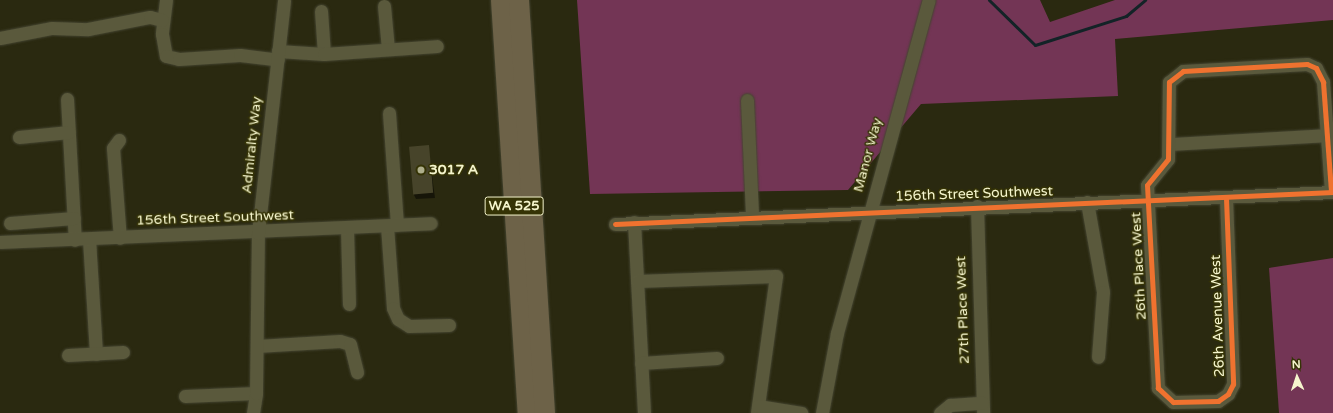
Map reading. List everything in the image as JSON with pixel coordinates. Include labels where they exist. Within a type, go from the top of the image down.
[{"type":"highway","name":"WA 525","points":[[501,0],[528,413]]},
{"type":"highway","name":"WA 525","points":[[519,0],[545,413]]},
{"type":"street","points":[[166,0],[162,20],[166,56],[179,59],[240,55],[278,56],[324,54],[438,46]]},
{"type":"street","name":"Admiralty Way","points":[[253,413],[256,393],[258,233],[284,0]]},
{"type":"street","name":"Manor Way","points":[[822,413],[837,333],[929,0]]},
{"type":"street","points":[[384,6],[388,49]]},
{"type":"street","points":[[321,11],[324,54]]},
{"type":"street","points":[[0,38],[52,28],[88,29],[150,17],[162,20]]},
{"type":"street","name":"26th Place West","points":[[1168,400],[1158,388],[1147,185],[1168,159],[1171,144],[1166,90],[1175,74],[1183,71],[1307,64],[1316,68],[1323,82],[1327,135]]},
{"type":"street","points":[[67,99],[75,240]]},
{"type":"street","points":[[747,100],[752,216]]},
{"type":"street","points":[[389,113],[392,225],[392,308],[398,319],[409,326],[449,325]]},
{"type":"street","points":[[19,137],[69,132]]},
{"type":"street","points":[[1171,144],[1327,135],[1332,192]]},
{"type":"street","points":[[119,140],[113,148],[120,238]]},
{"type":"street","name":"156th Street Southwest","points":[[615,224],[976,206],[1226,198],[1332,192]]},
{"type":"street","name":"26th Avenue West","points":[[1168,400],[1178,403],[1218,400],[1228,394],[1233,384],[1226,198]]},
{"type":"street","points":[[1087,202],[1103,292],[1098,357]]},
{"type":"street","name":"27th Place West","points":[[976,206],[982,408]]},
{"type":"street","points":[[10,223],[74,218]]},
{"type":"street","points":[[634,222],[644,413]]},
{"type":"street","name":"156th Street Southwest","points":[[0,242],[258,233],[431,223]]},
{"type":"street","points":[[347,228],[349,304]]},
{"type":"street","points":[[89,239],[96,354]]},
{"type":"street","points":[[637,281],[776,276],[757,410],[801,413]]},
{"type":"street","points":[[257,346],[323,341],[350,344],[356,372]]},
{"type":"street","points":[[68,355],[122,352]]},
{"type":"street","points":[[641,363],[717,358]]},
{"type":"street","points":[[185,396],[256,393]]},
{"type":"street","points":[[940,413],[950,405],[982,408]]},
{"type":"shaded area","points":[[577,0],[1040,0],[1050,22],[1115,0],[1333,0],[1333,20],[1115,39],[1118,96],[921,104],[848,190],[590,194]]},
{"type":"shaded area","points":[[1333,258],[1333,413],[1279,413],[1269,268]]},
{"type":"building","name":"3017 A","points":[[429,145],[433,193],[413,195],[409,147]]},
{"type":"waterway","points":[[989,0],[1035,45],[1126,16],[1145,0]]},
{"type":"cycle path","points":[[1226,198],[1233,384],[1228,394],[1218,401],[1173,402],[1158,388],[1147,185],[1168,159],[1169,82],[1183,71],[1307,64],[1316,68],[1323,82],[1331,192]]},
{"type":"cycle path","points":[[615,224],[1333,192]]},
{"type":"place","name":"3017 A","points":[[421,170]]}]
